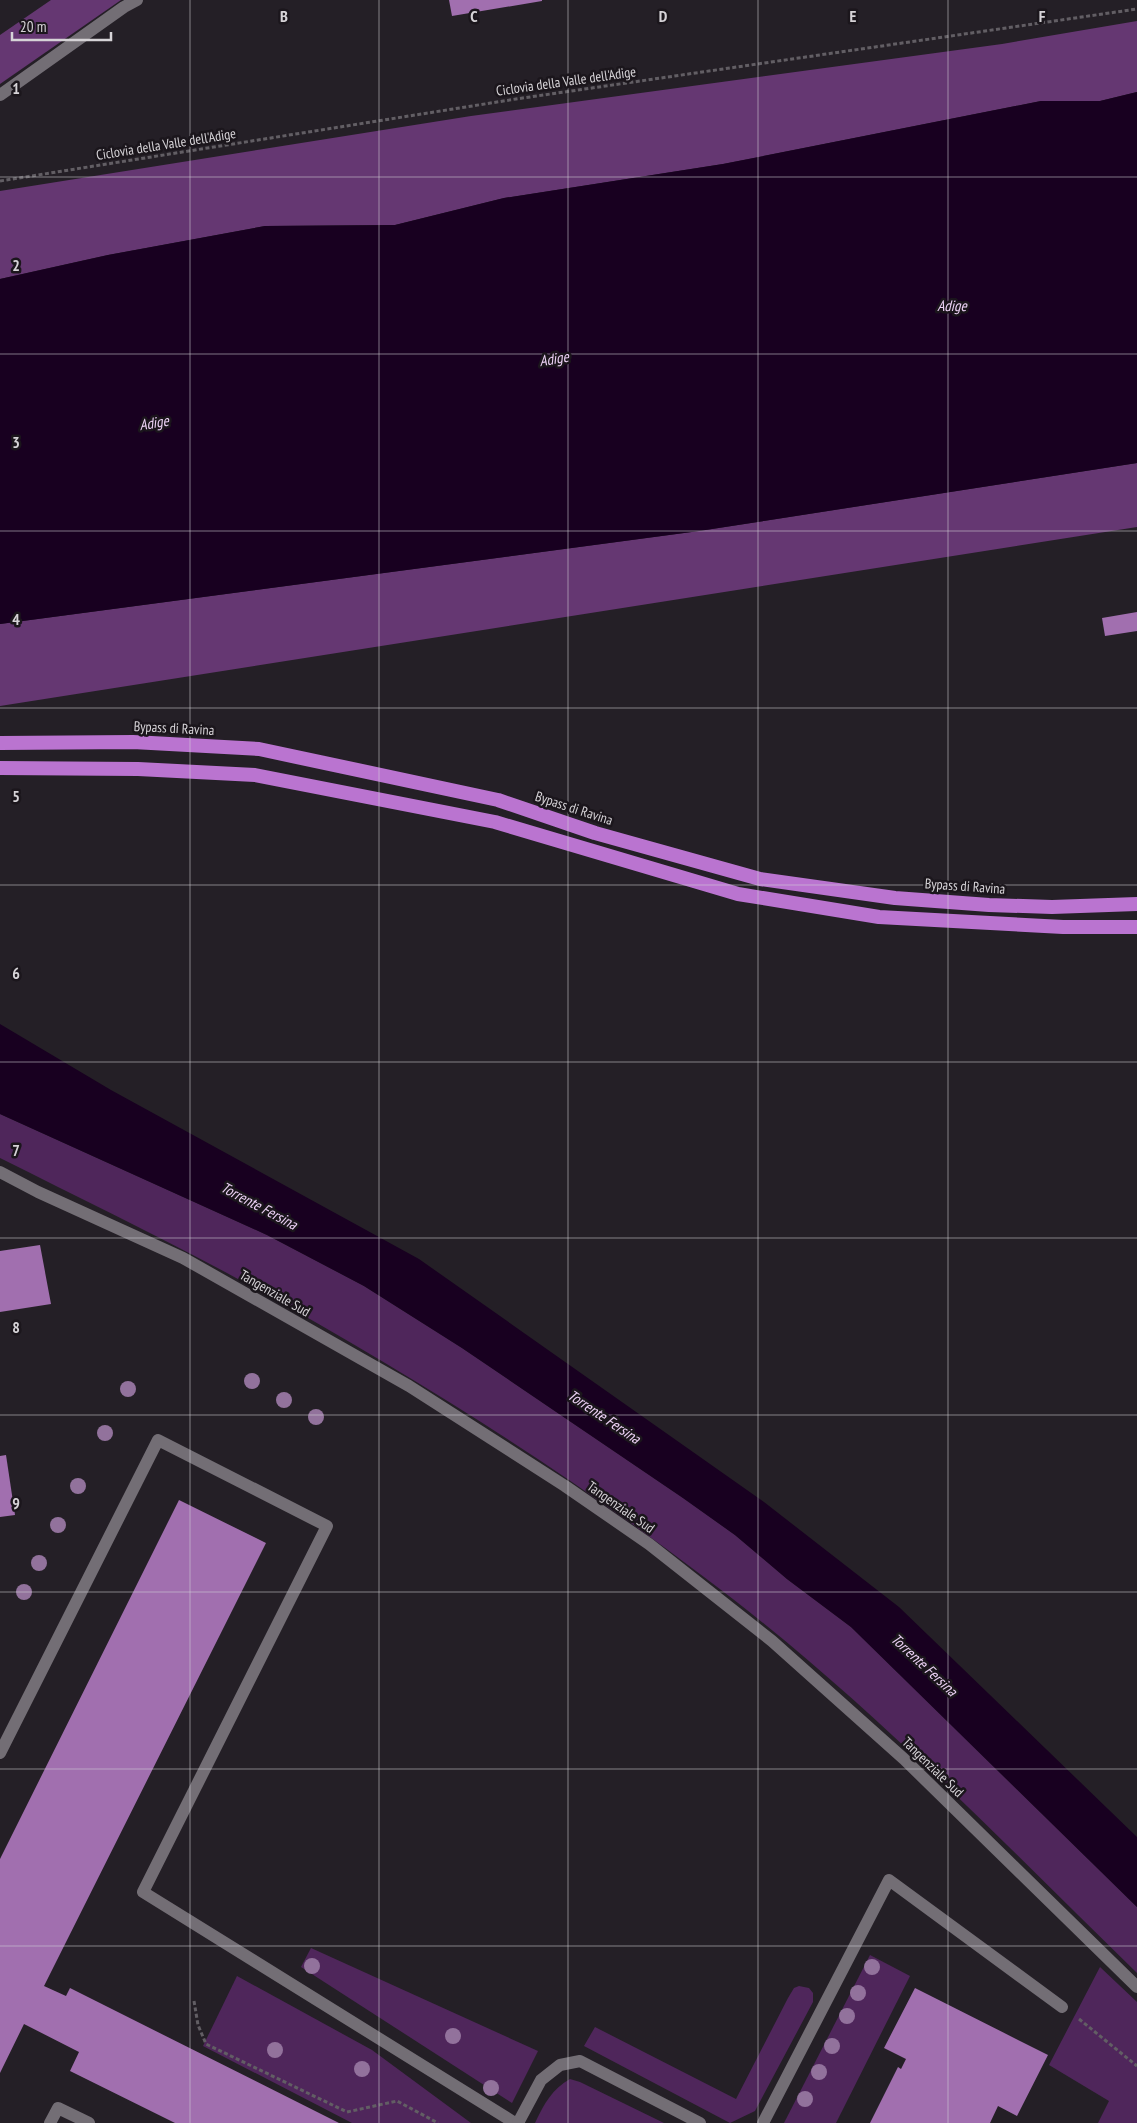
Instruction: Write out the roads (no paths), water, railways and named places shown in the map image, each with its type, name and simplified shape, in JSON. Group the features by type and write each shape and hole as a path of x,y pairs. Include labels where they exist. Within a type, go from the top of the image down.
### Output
{"highway":[{"name":"Bypass di Ravina","path":"0,743 133,742 260,749 498,800 595,833 760,879 895,898 989,905 1052,908 1137,904"},
{"path":"0,768 138,769 255,775 494,822 738,894 879,917 1063,927 1137,927"}],"street":[{"path":"0,95 124,7 137,0"},
{"name":"Tangenziale Sud","path":"0,1172 46,1196 183,1258 408,1386 565,1486 649,1544 772,1641 897,1752 1137,1987"},
{"path":"0,1753 158,1440 327,1526 143,1892 517,2123 541,2080 560,2064 580,2060 700,2123"},
{"path":"763,2123 889,1880 1062,2007"},
{"path":"50,2123 58,2108 89,2123"}],"water":[{"name":"Adige","path":"1137,92 1137,463 699,531 0,624 0,279 108,255 265,226 395,225 504,198 723,164 1041,101 1100,101"},
{"name":"Torrente Fersina","path":"0,1024 111,1090 419,1259 764,1502 899,1607 1137,1837 1137,1907 851,1627 787,1579 735,1535 683,1498 462,1348 364,1286 267,1235 0,1114"}]}
